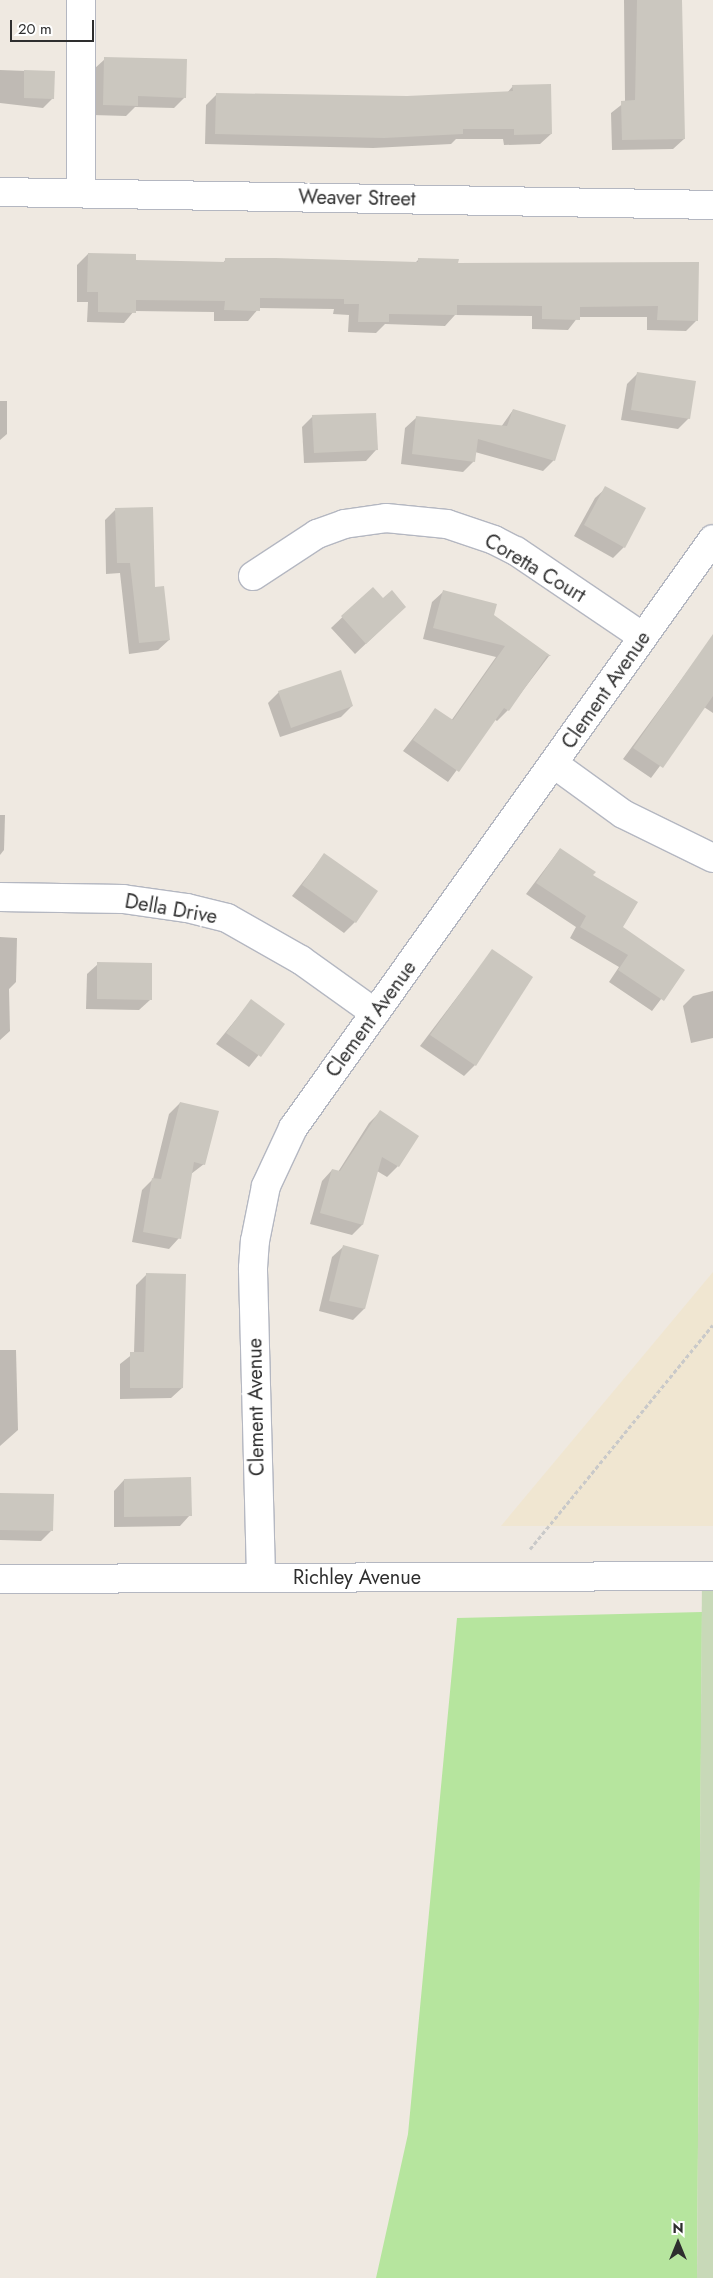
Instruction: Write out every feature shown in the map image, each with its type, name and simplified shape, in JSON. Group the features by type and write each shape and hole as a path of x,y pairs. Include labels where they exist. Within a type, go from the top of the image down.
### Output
{"street":[{"path":"81,0 81,192"},
{"name":"Weaver Street","path":"0,192 713,205"},
{"name":"Coretta Court","path":"253,576 317,534 344,524 386,518 447,524 494,540 516,551 643,637"},
{"name":"Clement Avenue","path":"261,1576 253,1268 259,1214 266,1186 293,1128 713,539"},
{"path":"554,764 623,814 713,858"},
{"name":"Della Drive","path":"0,897 123,899 187,908 226,918 301,960 375,1013"},
{"name":"Richley Avenue","path":"0,1579 261,1576 507,1578 713,1576"}],"path":[{"path":"507,1578 713,1325"}],"shaded area":[{"path":"713,1272 713,1526 501,1526"}],"green space":[{"path":"702,1576 713,1576 713,2278 697,2278"},
{"path":"702,1612 697,2278 376,2278 408,2134 457,1618"}],"building":[{"path":"637,0 682,0 685,139 622,140 621,101 635,100"},
{"path":"104,57 187,59 186,98 138,96 138,106 103,105"},
{"path":"24,70 55,71 54,99 24,98"},
{"path":"551,84 552,134 514,135 514,129 463,129 463,134 384,138 215,134 216,93 407,96 513,91 512,85"},
{"path":"88,253 136,254 136,260 225,262 225,258 418,262 418,258 459,259 458,263 699,262 698,321 657,320 658,306 580,307 580,320 542,319 542,306 457,305 457,315 389,314 389,322 358,322 359,304 344,304 344,299 260,298 260,311 224,310 225,301 136,300 136,313 98,312 98,292 87,292"},
{"path":"637,372 696,381 690,419 631,410"},
{"path":"513,409 566,425 555,461 478,439 475,462 412,454 416,416 507,426"},
{"path":"376,413 378,450 314,453 312,415"},
{"path":"605,486 646,508 625,548 584,525"},
{"path":"153,507 155,587 164,586 170,640 139,643 130,563 117,563 115,508"},
{"path":"373,587 383,598 392,590 406,607 366,644 341,616"},
{"path":"443,590 497,604 494,615 551,656 547,656 509,711 504,708 459,772 413,740 435,708 453,720 505,646 433,628"},
{"path":"713,634 713,696 663,768 633,748"},
{"path":"341,670 353,706 291,728 278,691"},
{"path":"560,848 596,872 593,875 638,902 623,927 685,970 664,1001 618,970 628,955 580,927 586,916 536,883"},
{"path":"324,853 378,891 356,923 302,885"},
{"path":"492,949 533,977 476,1066 430,1035"},
{"path":"97,962 152,963 152,1000 97,999"},
{"path":"251,999 285,1024 261,1057 226,1033"},
{"path":"180,1102 219,1111 205,1165 194,1162 181,1239 143,1232 152,1178 161,1179"},
{"path":"380,1110 419,1136 399,1167 382,1157 363,1225 320,1213 332,1169 340,1171"},
{"path":"343,1245 379,1255 365,1309 329,1301"},
{"path":"146,1273 186,1274 183,1388 130,1388 130,1352 144,1352"},
{"path":"191,1477 192,1516 124,1517 124,1479"},
{"path":"0,1493 54,1494 53,1531 0,1530"}]}
